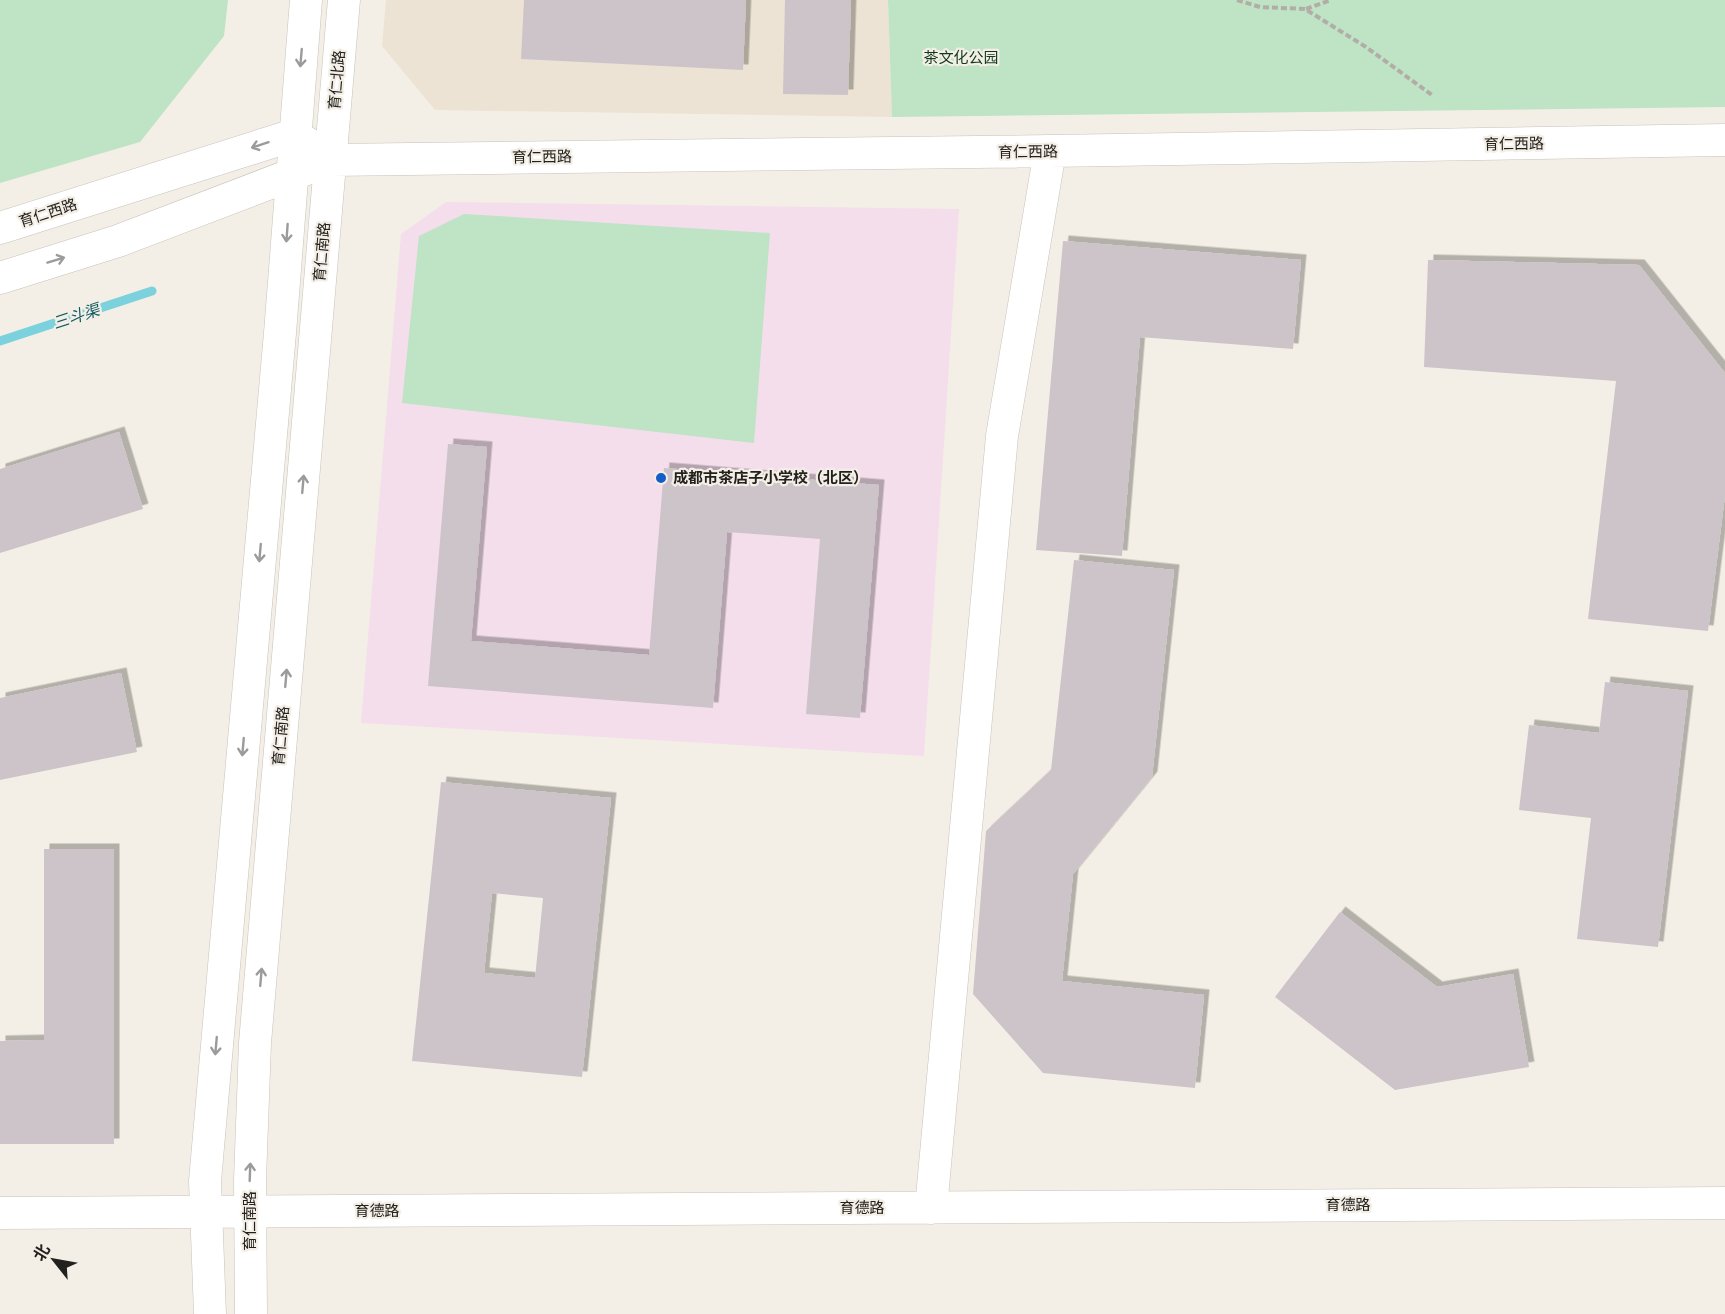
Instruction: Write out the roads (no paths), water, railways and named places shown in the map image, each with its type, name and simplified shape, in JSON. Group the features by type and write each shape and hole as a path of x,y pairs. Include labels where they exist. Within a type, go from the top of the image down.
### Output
{"street":[{"path":"210,1314 208,1212 205,1181 280,333 306,0"},
{"name":"育仁北路","path":"330,160 344,0"},
{"path":"294,135 330,160"},
{"name":"育仁西路","path":"0,228 294,135"},
{"name":"育仁西路","path":"0,278 118,241 330,160 1050,152 1725,140"},
{"path":"931,1208 1002,436 1050,152"},
{"name":"育仁南路","path":"251,1314 250,1211 255,1042 330,160"},
{"name":"育德路","path":"0,1213 1725,1203"}],"waterway":[{"name":"三斗渠","path":"0,341 152,291"}],"place":[{"name":"成都市茶店子小学校（北区）","path":"661,478"}],"park label":[{"name":"茶文化公园","path":"961,58"}]}
